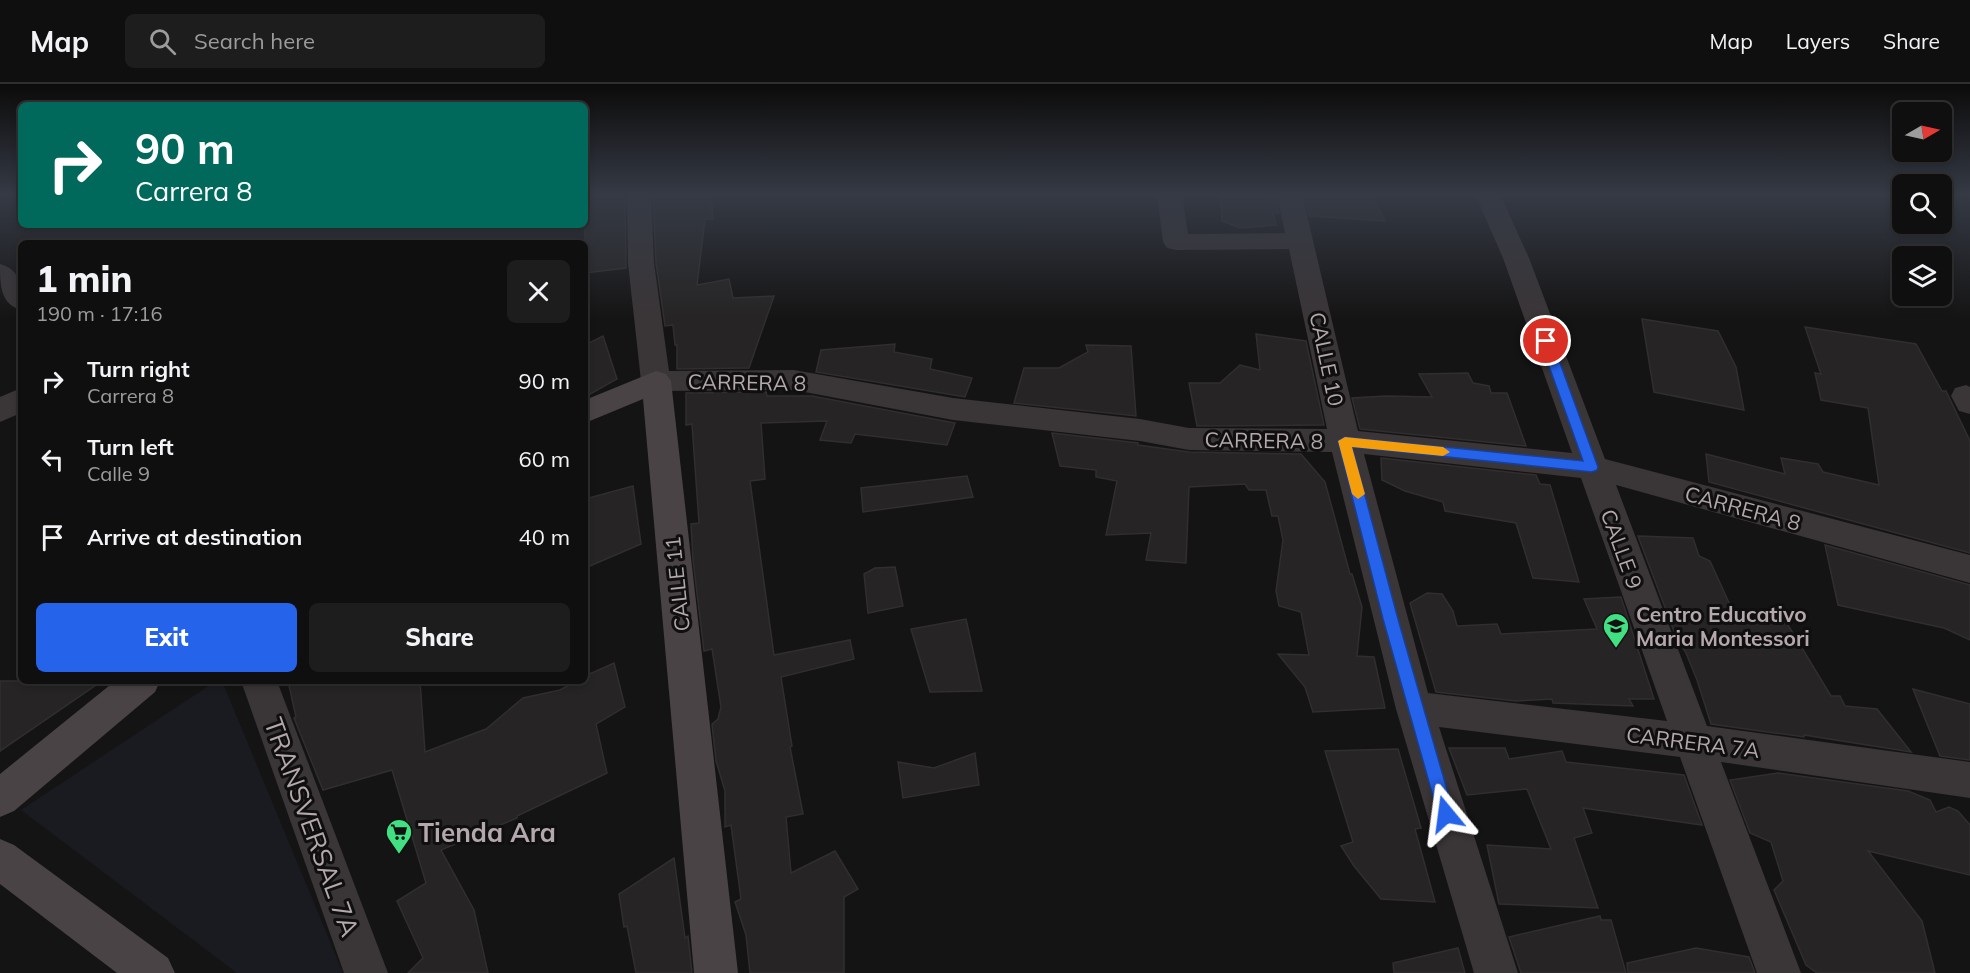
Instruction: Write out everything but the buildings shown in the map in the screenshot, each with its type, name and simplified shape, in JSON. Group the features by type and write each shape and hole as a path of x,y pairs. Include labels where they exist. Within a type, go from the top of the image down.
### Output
{"main road":[{"path":"588,411 656,381"},
{"name":"CALLE 11","path":"656,381 716,973"},
{"path":"0,798 138,684"},
{"path":"0,859 153,973"}],"street":[{"name":"CALLE 11","path":"640,235 641,263 656,381"},
{"path":"1175,235 1176,242 1301,241"},
{"name":"CALLE 10","path":"1300,235 1345,441 1416,708 1464,877 1496,973"},
{"name":"CALLE 9","path":"1506,235 1779,973"},
{"path":"0,273 18,297"},
{"name":"CARRERA 8","path":"656,381 794,380 953,409 1140,430 1189,439 1345,441 1592,467 1970,569"},
{"path":"0,411 18,401"},
{"name":"TRANSVERSAL 7A","path":"260,684 366,973"},
{"name":"CARRERA 7A","path":"1416,708 1692,741 1970,780"}],"shaded area":[{"path":"211,684 223,684 343,973 237,973 21,810"}],"slow traffic":[{"path":"1358,494 1345,441 1443,452"}],"place":[{"name":"Centro Educativo Maria Montessori","path":"1616,649"},
{"name":"Tienda Ara","path":"399,855"}],"route":[{"path":"1446,814 1390,619 1345,441 1592,467 1546,341"}]}
